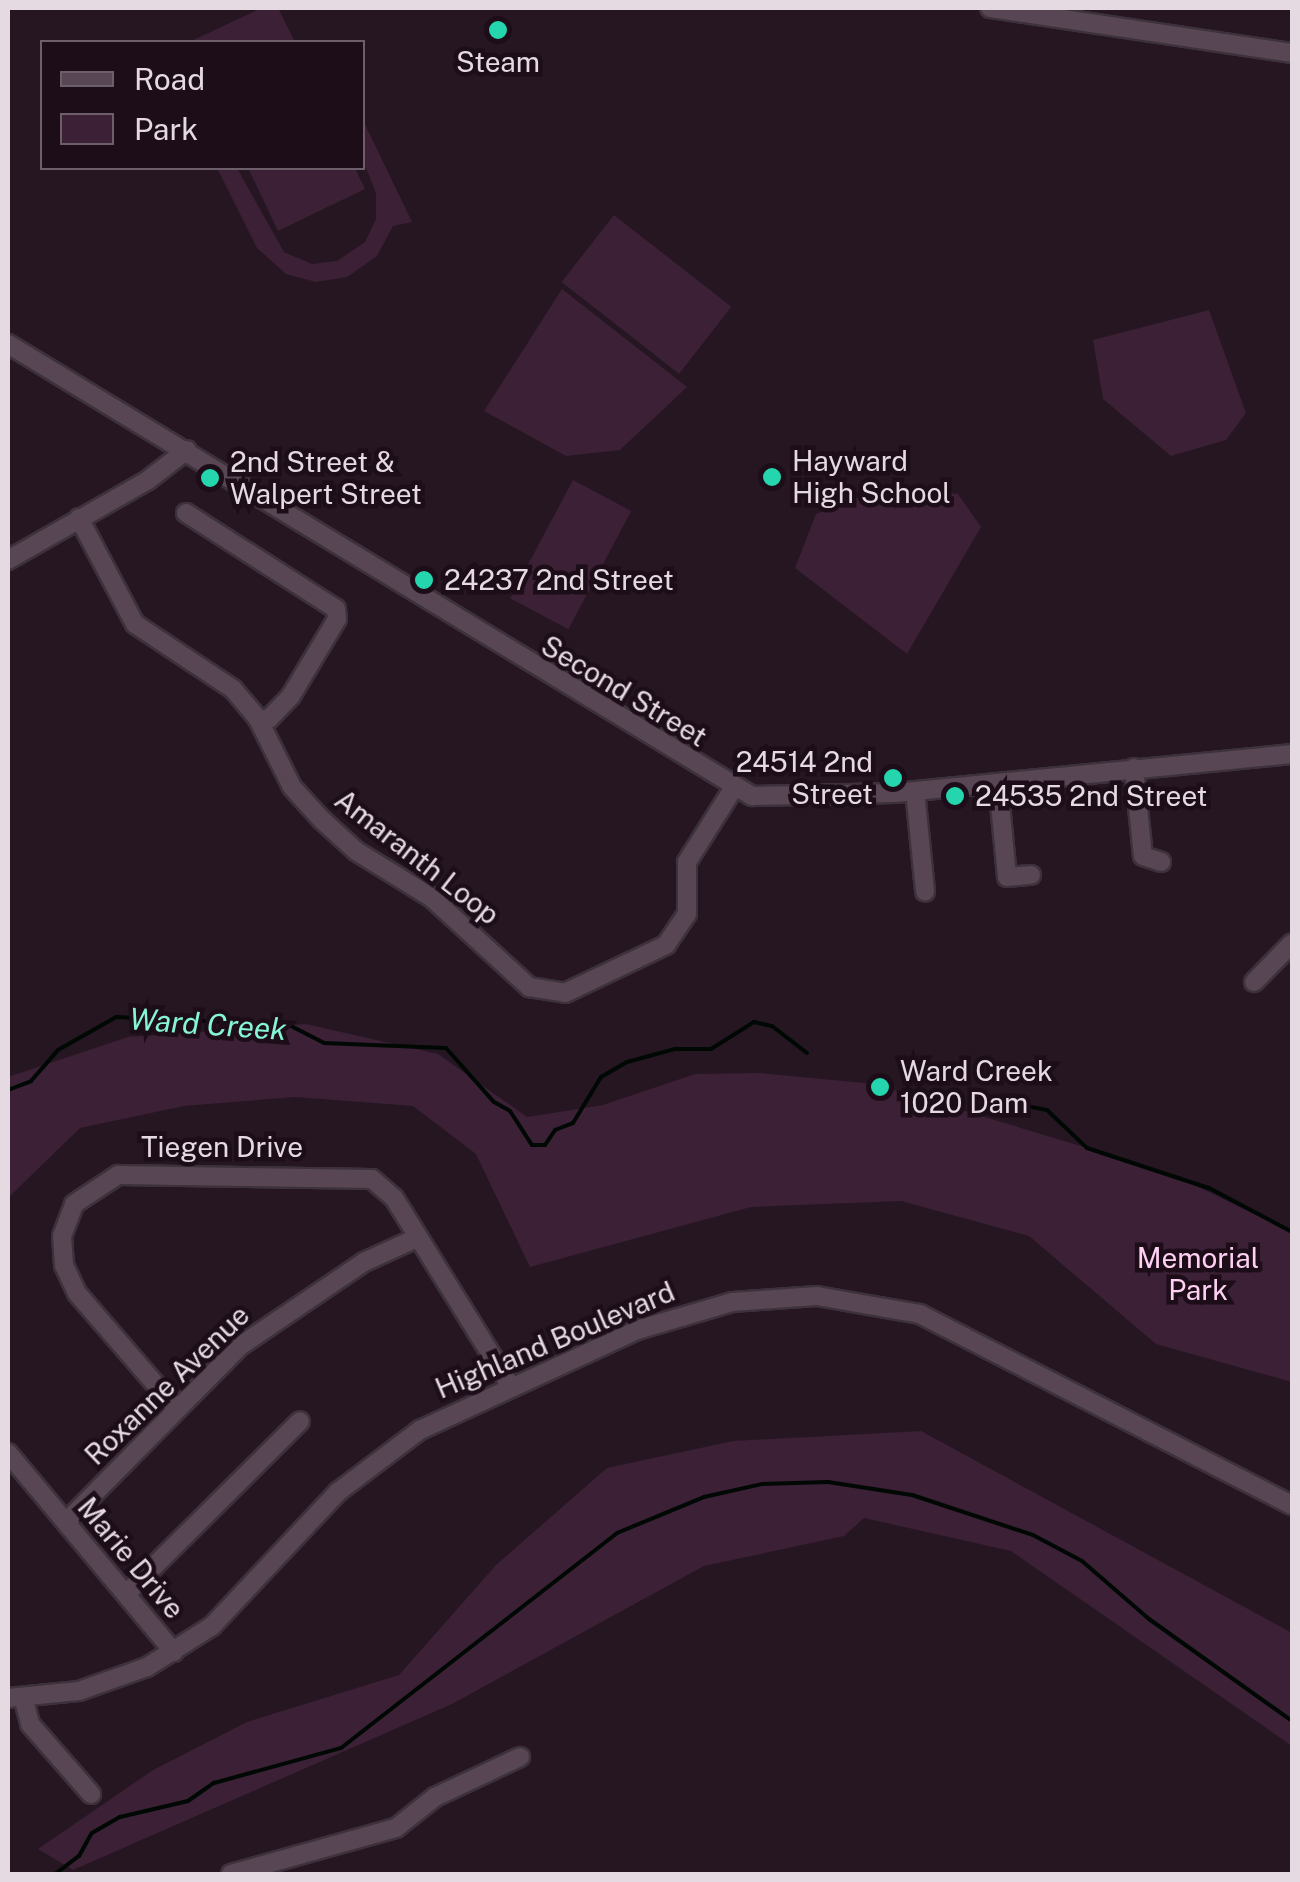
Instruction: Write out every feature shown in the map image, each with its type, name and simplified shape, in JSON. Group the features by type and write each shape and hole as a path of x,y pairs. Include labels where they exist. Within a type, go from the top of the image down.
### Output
{"street":[{"path":"990,8 1121,21 1292,53"},
{"path":"1121,21 1132,8"},
{"name":"Second Street","path":"8,344 187,450 732,789 785,800 1292,754"},
{"path":"8,560 187,450"},
{"path":"186,513 336,609 338,619 291,696 269,719 258,719"},
{"name":"Amaranth Loop","path":"80,518 144,635 233,689 258,719 292,787 320,820 356,852 432,898 529,987 547,993 609,977 666,945 687,914 688,862 732,789"},
{"path":"1134,768 1142,856 1161,862"},
{"path":"998,783 1007,877 1032,874"},
{"path":"914,791 925,892"},
{"path":"1254,982 1292,943"},
{"name":"Tiegen Drive","path":"175,1407 66,1274 64,1226 90,1188 127,1174 364,1176 389,1192 511,1387"},
{"name":"Roxanne Avenue","path":"66,1522 175,1407 297,1303 417,1238"},
{"name":"Highland Boulevard","path":"15,1697 97,1686 174,1652 232,1608 372,1464 438,1420 707,1306 778,1296 848,1298 920,1314 973,1336 1292,1505"},
{"path":"126,1594 300,1422"},
{"name":"Marie Drive","path":"8,1453 174,1652"},
{"path":"15,1697 30,1724 91,1794"},
{"path":"232,1874 396,1828 435,1797 520,1757"}],"green space":[{"path":"262,8 278,8 294,40 193,40"},
{"path":"365,124 412,222 393,226 377,256 347,277 316,282 286,274 257,248 218,170 238,170 284,252 312,264 337,261 365,242 376,219 376,193 365,166"},
{"path":"249,170 356,170 365,189 278,231"},
{"path":"614,215 731,307 679,374 562,282"},
{"path":"562,289 687,387 620,450 566,456 484,411"},
{"path":"1209,310 1246,413 1226,440 1171,456 1103,399 1093,340"},
{"path":"573,480 631,511 568,629 510,598"},
{"path":"888,486 958,494 981,527 907,654 795,568 816,514"},
{"name":"Memorial Park","path":"306,1024 438,1054 527,1117 603,1105 695,1074 759,1073 875,1084 1167,1172 1292,1232 1292,1382 1156,1344 1029,1236 901,1201 751,1207 530,1267 476,1154 413,1106 295,1097 184,1106 80,1128 8,1198 8,1077 128,1037"},
{"path":"921,1431 1292,1633 1292,1746 1011,1551 864,1518 844,1536 704,1566 452,1704 73,1870 38,1849 153,1770 247,1722 399,1675 496,1565 607,1468 733,1441"}],"waterway":[{"name":"Ward Creek","path":"8,1090 31,1081 58,1050 116,1017 289,1025 324,1043 446,1048 494,1102 510,1111 532,1145 545,1145 555,1130 573,1123 601,1077 627,1062 675,1049 711,1049 754,1022 772,1026 807,1053"},
{"name":"Ward Creek","path":"1016,1104 1047,1110 1087,1148 1209,1188 1292,1232"},
{"path":"55,1874 79,1856 92,1833 120,1817 188,1801 214,1783 341,1748 617,1533 704,1497 762,1484 828,1482 912,1495 1033,1535 1082,1561 1149,1619 1292,1721"}],"place":[{"name":"Steam","path":"498,30"},
{"name":"Hayward High School","path":"772,477"},
{"name":"2nd Street & Walpert Street","path":"210,478"},
{"name":"24237 2nd Street","path":"424,580"},
{"name":"24514 2nd Street","path":"893,778"},
{"name":"24535 2nd Street","path":"955,796"},
{"name":"Ward Creek 1020 Dam","path":"880,1087"}]}
